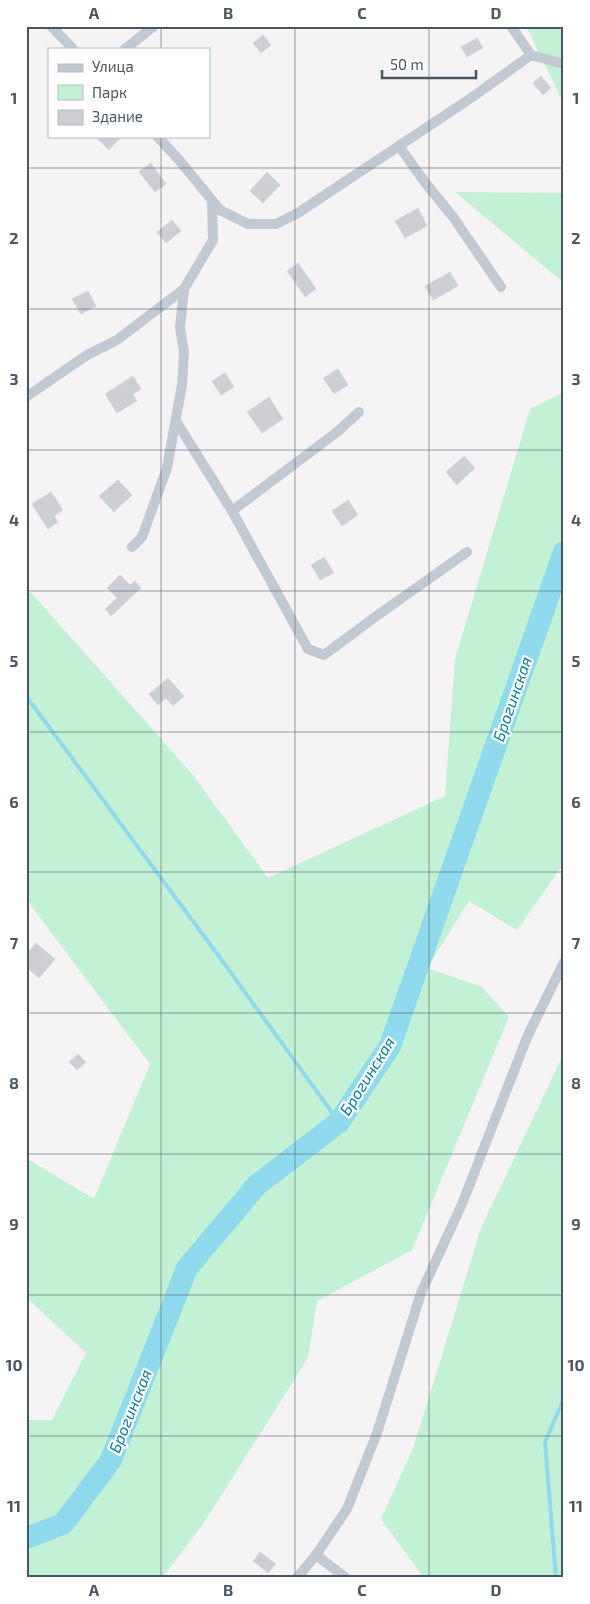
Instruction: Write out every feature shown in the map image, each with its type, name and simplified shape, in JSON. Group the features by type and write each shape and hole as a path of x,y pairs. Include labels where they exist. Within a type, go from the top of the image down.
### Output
{"street":[{"path":"51,26 72,48"},
{"path":"126,48 154,26"},
{"path":"511,26 531,55 564,64"},
{"path":"159,138 180,160 220,210 248,224 276,224 298,213 400,146 531,55"},
{"path":"400,146 502,287"},
{"path":"26,397 87,355 118,340 184,289 213,240 212,201"},
{"path":"132,547 142,537 167,468 182,385 184,352 180,328 184,289"},
{"path":"232,511 337,432 359,412"},
{"path":"176,421 232,511 308,648 324,655 374,617 467,552"},
{"path":"297,1578 316,1555 347,1509 377,1433 421,1292 462,1204 528,1036 564,962"},
{"path":"316,1555 346,1578"}],"green space":[{"path":"526,26 564,26 564,104"},
{"path":"455,192 564,193 564,283"},
{"path":"564,392 564,863 517,930 469,901 427,968 482,987 509,1017 412,1250 317,1301 308,1358 203,1524 162,1578 26,1578 26,1420 52,1420 86,1353 26,1297 26,1158 94,1199 150,1064 32,907 26,896 26,587 193,775 268,878 445,796 455,659 530,409"},
{"path":"564,1053 564,1578 424,1578 381,1519 414,1446 481,1228"}],"building":[{"path":"263,35 271,45 261,53 253,43"},
{"path":"477,38 483,48 467,57 461,47"},
{"path":"541,76 551,88 543,95 533,83"},
{"path":"97,138 120,138 109,150"},
{"path":"151,163 166,184 155,192 139,172"},
{"path":"267,172 280,185 263,203 250,191"},
{"path":"418,208 427,226 405,238 395,221"},
{"path":"172,220 181,231 166,243 157,232"},
{"path":"298,263 316,289 305,297 287,271"},
{"path":"450,272 458,286 433,300 425,286"},
{"path":"88,291 96,306 81,314 72,299"},
{"path":"338,369 348,385 334,394 323,378"},
{"path":"225,373 234,387 221,395 212,381"},
{"path":"133,376 141,389 133,394 137,401 117,413 105,394"},
{"path":"269,397 283,419 262,433 247,412"},
{"path":"464,456 475,468 457,485 446,472"},
{"path":"118,480 132,495 114,512 99,496"},
{"path":"51,492 63,510 54,516 58,522 48,529 32,504"},
{"path":"348,500 358,515 342,526 332,511"},
{"path":"324,557 334,573 320,580 311,565"},
{"path":"120,575 130,585 135,581 141,588 111,616 105,609 117,598 107,588"},
{"path":"168,678 184,696 173,706 166,698 158,705 149,694"},
{"path":"36,943 55,959 39,978 26,967 26,955"},
{"path":"78,1054 86,1062 77,1070 69,1062"},
{"path":"260,1552 276,1564 268,1573 253,1561"}],"waterway":[{"name":"Брогинская","path":"26,1538 63,1524 111,1460 187,1268 257,1185 339,1122 390,1046 564,552"},
{"path":"26,696 339,1122"},
{"path":"556,1578 545,1442 564,1398"}]}
